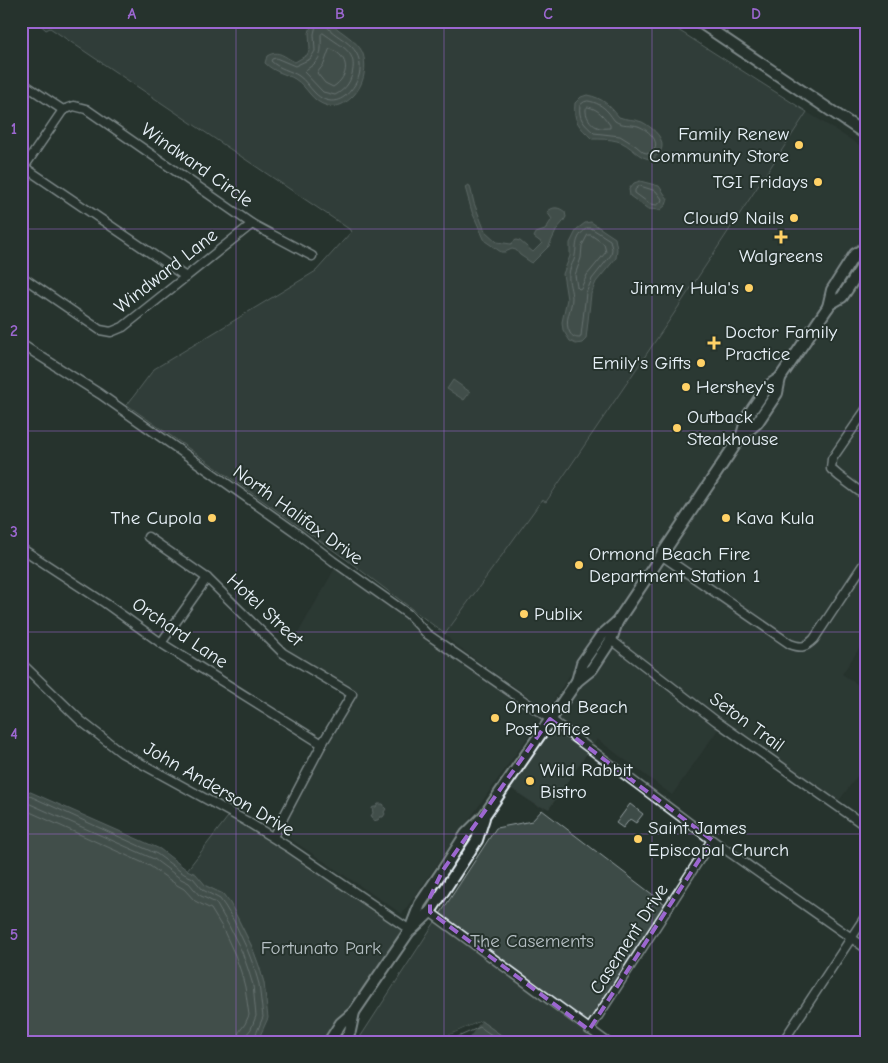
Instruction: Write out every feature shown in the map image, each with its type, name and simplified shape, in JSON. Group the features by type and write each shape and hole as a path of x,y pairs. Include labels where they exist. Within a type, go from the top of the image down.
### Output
{"main road":[{"path":"698,21 867,135"},
{"path":"329,1042 341,1023 354,1012 410,930 420,904 466,834 484,816 577,681 592,669 611,640 617,622 661,555 742,436 757,423 777,393 780,378 828,307 830,304 842,297 866,262 866,248 855,254 832,290 828,307"},
{"path":"577,681 582,663 601,636 617,622"},
{"path":"410,930 430,912 477,840 484,816"},
{"path":"430,912 430,897 443,870"},
{"path":"344,1042 350,1031 354,1012"}],"street":[{"path":"21,82 63,110 23,169 186,277"},
{"name":"Windward Circle","path":"63,110 74,106 86,109 252,224 312,256"},
{"name":"Windward Lane","path":"21,276 100,330 111,332 123,326 252,224"},
{"name":"North Halifax Drive","path":"21,344 100,394 294,531 332,561 408,614 427,634 550,719 712,840 867,949"},
{"path":"867,408 832,459 831,469 867,497"},
{"name":"Hotel Street","path":"148,537 207,578 283,652 352,694 322,744 273,837"},
{"name":"Orchard Lane","path":"21,548 105,602 161,643 322,744"},
{"path":"661,555 790,644 798,647 808,645 814,639 867,559"},
{"path":"161,643 207,578"},
{"name":"Seton Trail","path":"611,640 716,721 867,827"},
{"name":"John Anderson Drive","path":"21,663 81,721 122,753 273,837 410,930"},
{"name":"Casement Drive","path":"589,1030 712,840"},
{"path":"430,912 607,1042"},
{"path":"784,1040 867,914"}],"highlighted area":[{"path":"550,719 712,840 589,1030 430,912 430,897 443,870"}],"shaded area":[{"path":"807,112 867,150 867,240 853,251 824,305 615,617 597,633 547,710 454,644 445,634 542,499 547,502"},
{"path":"867,268 867,400 829,458 829,471 836,479 867,502 867,552 811,636 806,641 798,643 667,554 743,441 781,395 787,376 832,309"},
{"path":"867,415 867,492 835,468 836,461"},
{"path":"663,560 788,647 800,651 809,649 817,642 867,567 867,637 842,674 867,691 867,763 838,802 718,718 616,639 620,624"},
{"path":"335,568 405,617 425,637 542,717 402,914 280,832 323,749 356,694 288,651"},
{"path":"612,646 719,728 672,795 597,739 593,746 556,718"},
{"path":"552,725 588,752 549,809 539,807 509,787"}],"green space":[{"path":"36,21 664,21 807,112 673,315 546,502 542,500 445,634 347,560 127,405 154,369 316,271 352,231 50,28 46,30"},
{"path":"630,804 643,814 636,823 630,819 623,828 616,823"},
{"name":"The Casements","path":"542,810 665,904 585,1028 595,1037 592,1042 511,1042 481,1021 434,1042 357,1042 496,828 532,821"},
{"name":"Fortunato Park","path":"231,813 410,930 332,1042 251,1042 259,1038 264,983 252,947 223,894 206,886 198,877 187,870"}],"water":[{"path":"311,21 330,23 354,42 363,54 365,69 361,84 348,101 338,106 322,104 313,98 304,86 295,79 276,71 265,63 267,56 275,53 295,62 307,55 310,49 309,33"},
{"path":"587,95 605,103 619,117 642,122 652,129 662,142 662,148 659,153 653,159 648,159 622,143 611,140 592,139 580,127 575,115 575,103 581,97"},
{"path":"640,181 659,186 668,199 666,205 660,210 648,209 630,196 629,189 634,183"},
{"path":"470,186 474,203 485,231 497,242 511,244 516,240 520,241 533,252 542,243 534,237 536,233 545,230 552,219 547,212 558,208 565,212 566,217 557,229 549,246 532,263 516,250 512,249 501,252 485,241 472,212 465,187"},
{"path":"591,222 615,238 616,258 596,282 591,294 586,339 582,343 576,344 570,341 563,330 562,322 567,299 563,274 570,256 570,243 577,229 585,223"},
{"path":"453,380 470,392 464,400 447,389"},
{"path":"21,785 26,790 160,849 187,870 196,874 206,886 223,894 230,903 252,947 264,983 268,1018 259,1038 251,1042 21,1042"},
{"path":"378,804 384,805 386,809 385,814 374,821 371,816 373,813 372,808"},
{"path":"481,1021 511,1042 435,1042"}],"pier":[{"path":"481,1021 466,1042 435,1042 445,1037"}],"place":[{"name":"Family Renew Community Store","path":"799,145"},
{"name":"TGI Fridays","path":"818,182"},
{"name":"Cloud9 Nails","path":"794,218"},
{"name":"Walgreens","path":"781,237"},
{"name":"Jimmy Hula's","path":"749,288"},
{"name":"Doctor Family Practice","path":"714,343"},
{"name":"Emily's Gifts","path":"701,363"},
{"name":"Hershey's","path":"686,387"},
{"name":"Outback Steakhouse","path":"677,428"},
{"name":"The Cupola","path":"212,518"},
{"name":"Kava Kula","path":"726,518"},
{"name":"Ormond Beach Fire Department Station 1","path":"579,565"},
{"name":"Publix","path":"524,614"},
{"name":"Ormond Beach Post Office","path":"495,718"},
{"name":"Wild Rabbit Bistro","path":"530,781"},
{"name":"Saint James Episcopal Church","path":"638,839"}]}
